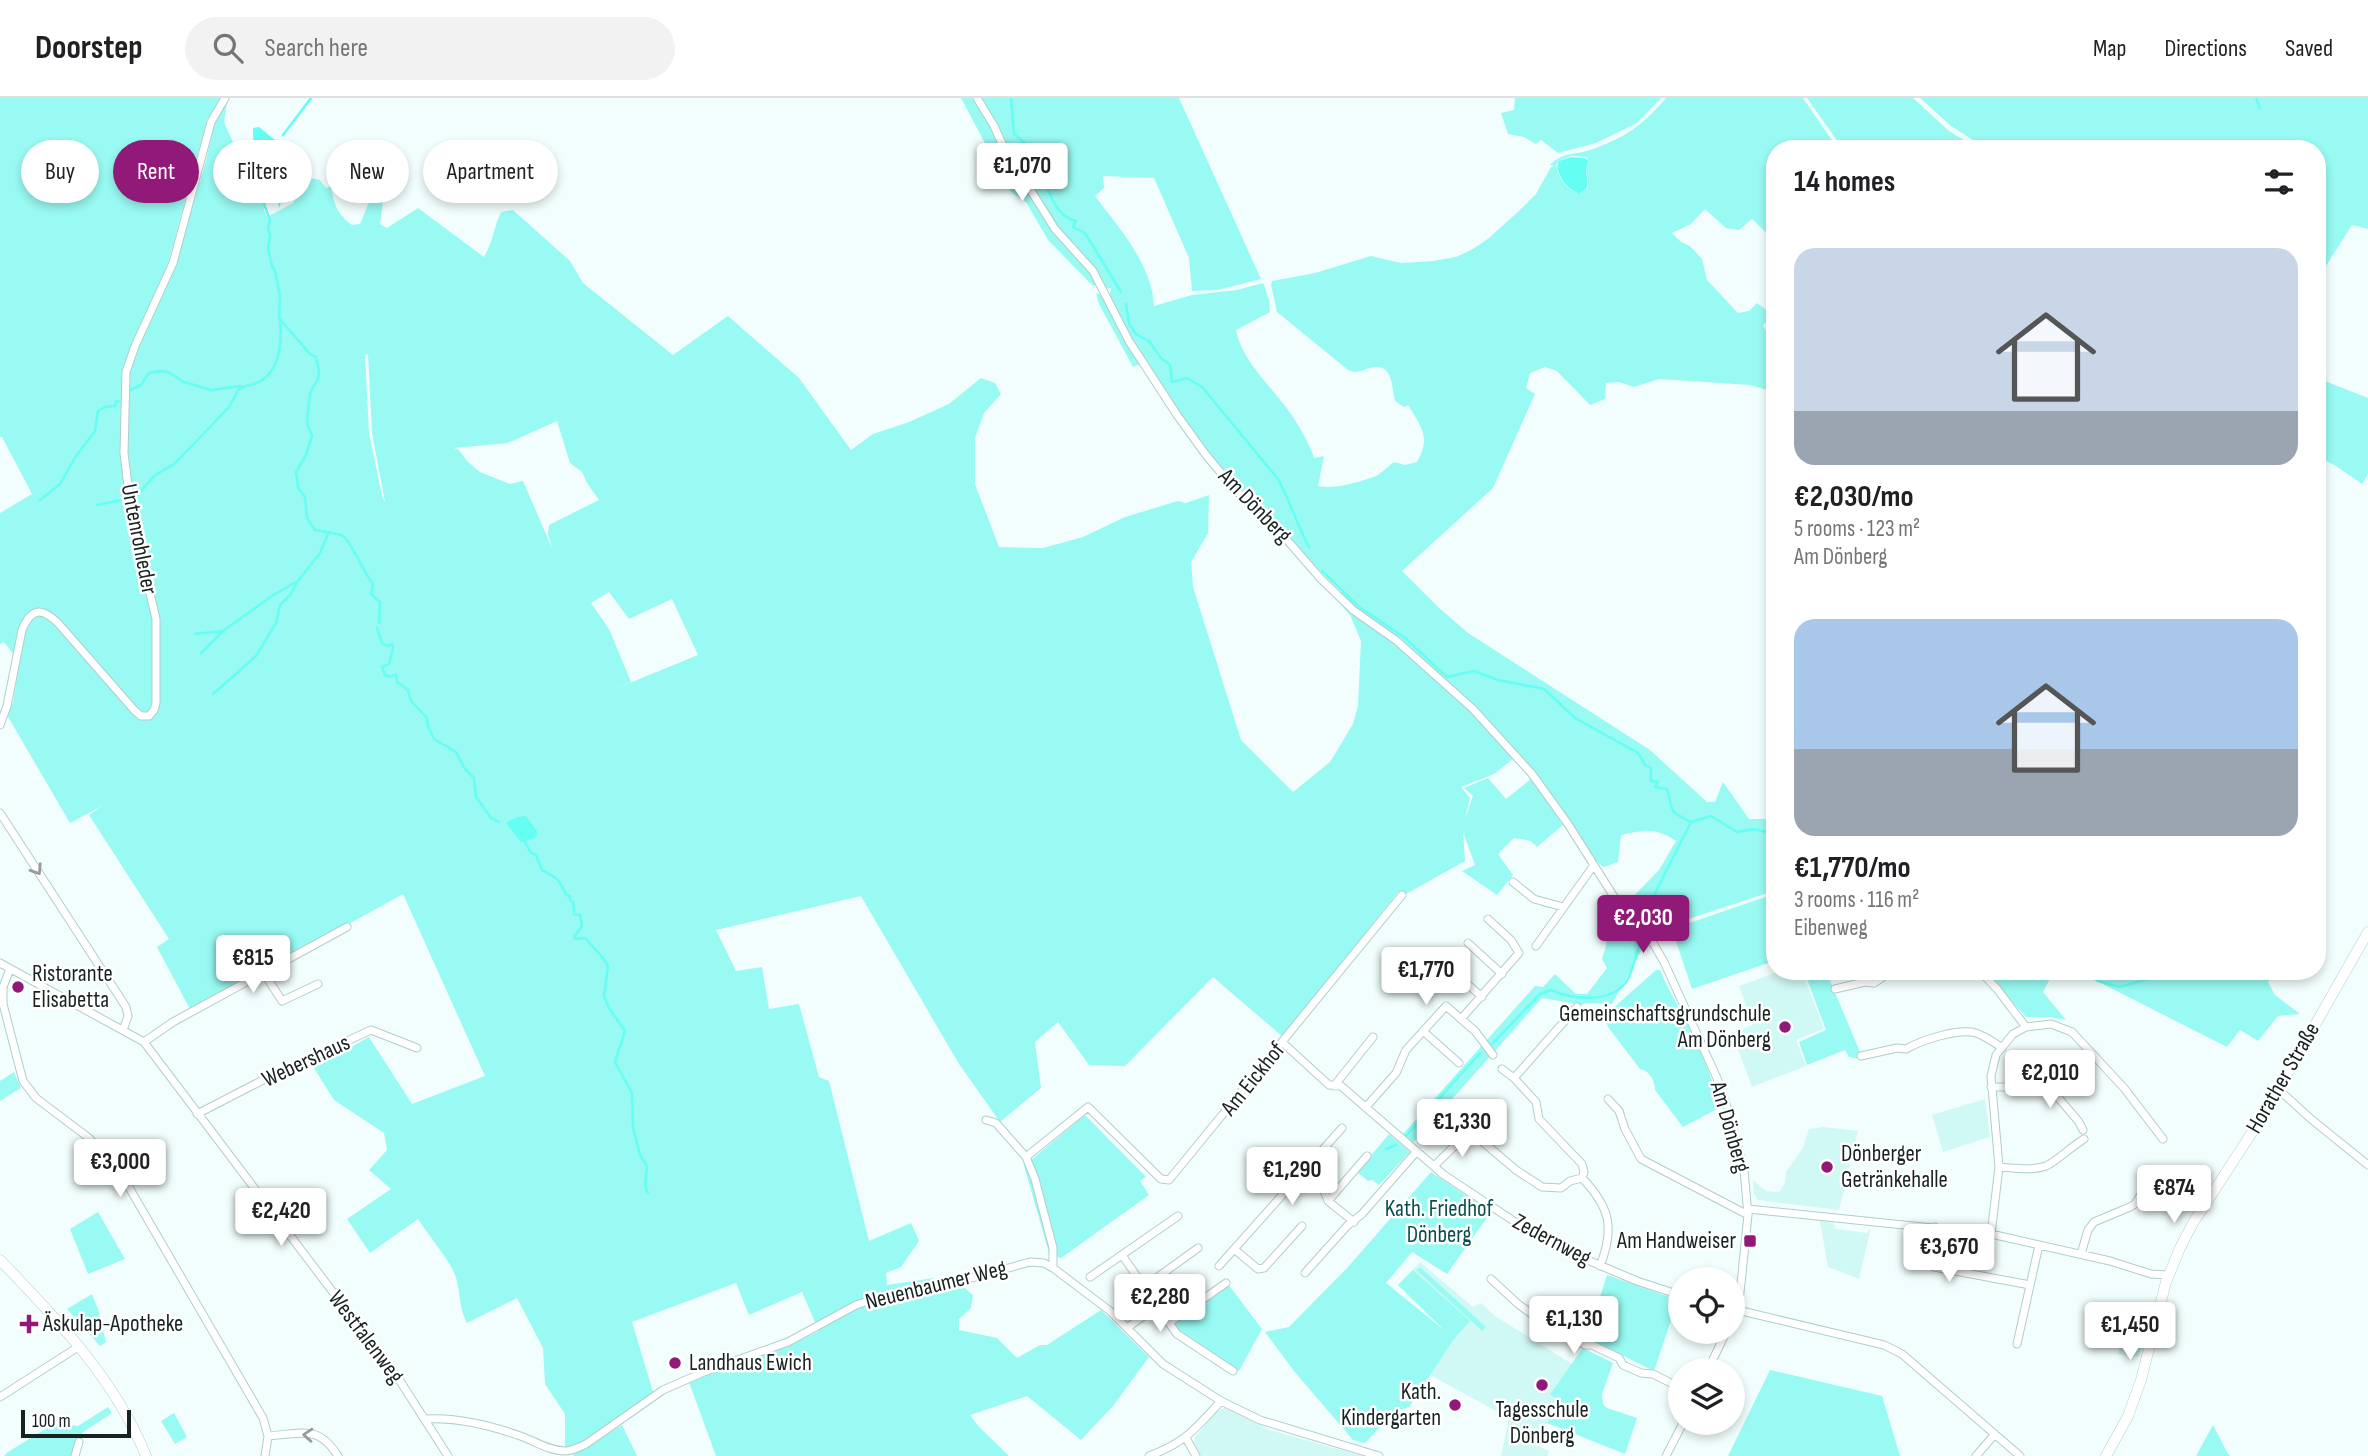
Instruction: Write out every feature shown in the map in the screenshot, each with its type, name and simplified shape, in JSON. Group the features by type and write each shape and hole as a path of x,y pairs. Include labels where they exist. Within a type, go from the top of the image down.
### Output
{"main road":[{"name":"Horather Straße","path":"2106,1456 2128,1416 2141,1380 2169,1275 2193,1223 2266,1111 2368,932"},
{"path":"0,1260 107,1383 146,1456"}],"street":[{"name":"Untenrohleder","path":"0,724 7,706 22,630 27,618 40,611 58,623 135,711 141,716 149,716 154,710 156,620 131,511 124,453 126,372 173,262 211,122 225,98"},
{"name":"Am Dönberg","path":"977,98 994,126 1014,170 1030,189 1055,229 1093,271 1129,341 1206,455 1236,491 1274,524 1321,579 1353,610 1397,641 1473,709 1532,774 1633,927 1653,943 1713,1066 1735,1136 1746,1180 1748,1212 1740,1267"},
{"path":"0,813 126,1007 128,1016 123,1030"},
{"path":"1536,946 1594,865"},
{"path":"1513,882 1534,899 1563,906"},
{"name":"Am Eickhof","path":"1026,1157 1088,1107 1161,1179 1169,1180 1402,895"},
{"path":"1461,1019 1519,953 1511,940 1488,919"},
{"path":"144,1042 173,1022 347,927"},
{"path":"1468,943 1502,974"},
{"name":"Westfalenweg","path":"0,963 144,1042 400,1381 448,1456"},
{"path":"1447,966 1482,997"},
{"path":"10,969 3,987 3,1004 23,1081 36,1098 89,1138 121,1175 263,1418 268,1436 265,1456"},
{"path":"264,973 282,1002 318,984"},
{"path":"1835,989 1878,980"},
{"path":"1988,980 2026,1027"},
{"path":"1366,1107 1396,1073 1406,1050 1446,1006 1475,1031 1493,1055"},
{"path":"1514,1078 1577,1007"},
{"path":"1991,1234 1999,1167 1992,1064 2012,1034 2026,1027 2050,1024 2072,1032 2120,1083 2164,1139"},
{"name":"Webershaus","path":"197,1114 371,1030 417,1048"},
{"path":"1423,1031 1459,1063"},
{"path":"1861,1056 1897,1048 1906,1049 1918,1042 1959,1032 1980,1035 2001,1047"},
{"path":"1334,1086 1373,1037"},
{"name":"Zedernweg","path":"1283,1042 1329,1085 1341,1086 1444,1175 1538,1237 1637,1281 1668,1291"},
{"path":"1502,1069 1536,1102 1539,1119 1582,1164 1582,1178"},
{"path":"1992,1087 2021,1087 2039,1075 2079,1122 2082,1130"},
{"path":"2278,1089 2368,1165"},
{"name":"Am Dönberg","path":"1608,1099 1619,1111 1641,1159 1748,1212"},
{"path":"986,1120 996,1124 1026,1157 1035,1179 1053,1248 1053,1268 1110,1311 1163,1364 1221,1401 1260,1420 1379,1456"},
{"path":"1219,1266 1342,1128"},
{"path":"1434,1166 1470,1131 1516,1170 1545,1188 1561,1188 1570,1181 1582,1178"},
{"path":"1999,1167 2035,1168 2048,1165 2084,1139"},
{"path":"1304,1273 1417,1151"},
{"path":"1328,1201 1367,1156"},
{"path":"1304,1172 1323,1188 1328,1201 1354,1222"},
{"path":"1582,1178 1600,1198 1609,1223 1606,1250 1600,1265"},
{"path":"2081,1254 2088,1230 2094,1222 2130,1207 2144,1190"},
{"path":"1748,1212 1991,1234 2081,1254 2151,1274 2169,1275"},
{"path":"1090,1277 1178,1216"},
{"path":"1234,1249 1258,1269 1264,1268 1301,1226"},
{"path":"1935,1227 1930,1257 1934,1267 2030,1284"},
{"path":"2017,1344 2039,1245"},
{"path":"1144,1287 1198,1248"},
{"path":"1122,1255 1178,1334 1233,1371"},
{"name":"Neuenbaumer Weg","path":"425,1419 473,1423 521,1436 553,1449 576,1449 663,1390 704,1372 788,1342 856,1306 886,1295 980,1276 1030,1262 1044,1263 1053,1268"},
{"path":"1491,1279 1544,1323 1585,1345 1592,1345 1619,1358 1623,1365 1668,1382"},
{"path":"1169,1323 1226,1283"},
{"path":"1127,1328 1157,1306"},
{"path":"1745,1314 1884,1345 1902,1354 2020,1456"},
{"path":"0,1397 78,1347"},
{"path":"1149,1456 1173,1447 1186,1438 1221,1401"},
{"path":"268,1436 315,1434 330,1443 338,1456"},
{"path":"1976,1456 1995,1434"},
{"path":"1666,1456 1677,1435"},
{"path":"1186,1438 1196,1456"},
{"path":"75,1456 79,1442"}],"shaded area":[{"path":"259,127 275,140 253,140 253,128"},
{"path":"1571,157 1589,161 1586,170 1587,188 1579,194 1564,183 1557,166 1559,161"},
{"path":"526,816 537,835 521,842 506,823"},
{"name":"Gemeinschaftsgrundschule Am Dönberg","path":"1766,976 1766,980 1805,980 1824,1029 1796,1040 1806,1066 1752,1087 1732,1033 1753,1025 1739,986"},
{"path":"1985,1099 1990,1137 1943,1152 1932,1115"},
{"path":"1823,1127 1858,1131 1839,1210 1758,1200 1754,1194 1753,1180 1766,1191 1780,1191 1785,1183 1786,1172 1803,1148 1809,1129"},
{"path":"1820,1221 1834,1223 1836,1229 1867,1233 1871,1227 1859,1279 1828,1267"},
{"path":"1420,1262 1473,1307 1481,1303 1495,1316 1572,1364 1550,1393 1560,1401 1538,1446 1549,1451 1547,1456 1501,1456 1509,1418 1430,1375 1454,1339 1398,1285"},
{"path":"2125,1322 2146,1325 2139,1357 2118,1354"},
{"path":"1225,1408 1270,1430 1362,1456 1201,1456 1194,1442 1195,1437 1217,1411"}],"green space":[{"path":"0,98 220,98 207,120 199,149 199,140 113,140 113,203 184,203 167,267 132,347 137,347 175,267 194,203 199,203 199,185 215,123 227,102 224,122 232,140 213,140 213,203 263,203 267,217 293,203 312,203 312,178 320,180 326,188 326,203 335,203 340,213 352,225 360,224 369,203 383,203 380,224 387,228 418,208 484,257 501,212 513,210 570,261 583,283 673,355 728,316 799,378 851,450 873,434 949,404 981,378 995,383 1001,394 984,413 975,438 975,484 999,547 1043,548 1083,537 1125,517 1209,495 1208,533 1191,562 1193,587 1241,740 1293,792 1330,762 1353,724 1358,706 1361,641 1350,615 1337,600 1343,590 1314,565 1222,472 1175,407 1147,361 1133,367 1099,304 1096,293 1109,298 1111,288 1105,289 1101,282 1093,286 1048,240 1026,202 1011,192 961,98 1179,98 1261,279 1217,290 1192,291 1189,258 1154,178 1103,176 1104,188 1095,196 1141,261 1152,291 1154,306 1192,295 1237,290 1263,283 1270,312 1236,330 1239,341 1249,361 1298,425 1314,458 1324,456 1318,486 1325,487 1347,485 1376,476 1394,462 1405,465 1417,462 1423,446 1423,433 1408,405 1404,407 1395,401 1391,380 1385,370 1373,367 1356,372 1348,370 1277,312 1272,281 1315,273 1371,256 1401,263 1456,257 1489,238 1519,211 1536,194 1554,166 1550,165 1555,161 1564,156 1585,152 1623,135 1641,123 1666,98 1803,98 1832,140 1766,140 1766,232 1752,219 1739,230 1726,228 1705,209 1691,224 1672,233 1702,259 1707,280 1738,313 1749,311 1757,303 1766,310 1766,322 1763,325 1766,331 1766,390 1750,385 1659,379 1634,387 1619,382 1606,383 1605,399 1590,405 1557,371 1545,367 1530,373 1526,388 1535,394 1493,488 1402,571 1468,633 1650,750 1707,802 1715,802 1723,782 1749,819 1766,819 1766,894 1673,924 1676,918 1669,914 1649,933 1644,931 1634,922 1624,906 1659,870 1676,841 1662,833 1650,831 1621,835 1618,862 1604,867 1598,863 1533,773 1478,708 1483,725 1513,759 1494,774 1461,787 1470,798 1465,819 1473,796 1464,788 1488,778 1506,799 1531,779 1563,825 1537,847 1531,841 1514,838 1498,854 1513,875 1497,895 1462,871 1475,865 1463,832 1465,861 1406,894 1398,892 1283,1037 1213,977 1125,1066 1089,1065 1058,1022 1035,1042 1041,1088 1000,1122 959,1064 861,896 716,930 736,971 762,967 769,1009 799,1004 819,1077 829,1081 869,1241 911,1223 919,1241 901,1267 886,1273 887,1285 934,1278 937,1287 960,1284 973,1295 971,1308 959,1319 959,1330 997,1338 1017,1358 1040,1345 1047,1345 1101,1310 1149,1357 1113,1406 1081,1440 1027,1396 970,1415 1009,1456 716,1456 689,1382 791,1345 819,1331 802,1292 749,1315 736,1283 632,1322 653,1392 585,1442 565,1447 565,1414 545,1384 543,1348 517,1298 467,1323 453,1270 418,1219 370,1253 347,1219 391,1189 369,1170 387,1150 384,1133 334,1100 314,1068 369,1037 412,1104 485,1076 403,894 191,1011 157,947 169,939 89,815 102,806 70,823 7,715 13,702 19,662 4,642 0,644 0,513 32,494 0,437","holes":["1571,156 1586,157 1589,161 1588,188 1579,194 1566,186 1556,165","368,354 372,433 385,502 369,433 365,355","557,421 570,463 582,472 599,500 549,525 548,534 552,548 523,481 510,484 480,472 454,448 508,443","609,592 629,619 672,599 698,655 615,689 631,682 609,629 591,603"]},
{"path":"1515,98 1661,98 1637,123 1596,143 1558,153 1541,140 1536,144 1524,137 1508,134 1501,113 1514,110"},
{"path":"1807,98 1913,98 1949,131 1964,140 1837,140"},
{"path":"1920,98 2368,98 2368,229 2352,225 2326,266 2326,140 1973,140 1951,126"},
{"path":"2326,382 2368,398 2368,474 2362,484 2326,461"},
{"path":"1766,897 1766,964 1692,989 1672,929"},
{"path":"1616,911 1646,942 1612,1004 1582,1005 1542,998 1413,1143 1403,1134 1535,986 1543,987 1555,974 1576,994 1587,994 1607,968 1602,959 1607,933 1614,925"},
{"path":"1656,970 1660,970 1693,1034 1721,1107 1683,1127 1655,1090 1651,1077 1640,1069 1606,1021 1611,1010"},
{"path":"1807,980 1830,980 1861,1059 1849,1057 1845,1050 1807,1065 1799,1042 1826,1030"},
{"path":"1993,980 2049,980 2043,992 2066,1020 2026,1017"},
{"path":"2095,980 2270,980 2268,982 2275,995 2300,1014 2278,1016 2258,1041 2240,1030 2227,1047"},
{"path":"14,1072 21,1088 0,1101 0,1081"},
{"path":"1085,1115 1146,1177 1140,1181 1149,1195 1061,1258 1057,1257 1057,1251 1049,1253 1024,1166"},
{"path":"1389,1134 1410,1152 1379,1185 1372,1180 1368,1181 1357,1172"},
{"name":"Kath. Friedhof Dönberg","path":"1431,1172 1491,1212 1447,1274 1412,1252 1386,1283 1444,1330 1398,1285 1413,1270 1470,1321 1454,1339 1409,1407 1395,1412 1365,1443 1353,1440 1294,1371 1265,1332 1289,1327 1348,1267"},
{"path":"98,1212 125,1259 88,1274 70,1229"},
{"path":"1420,1267 1486,1327 1482,1331 1416,1270"},
{"path":"1607,1275 1668,1296 1668,1330 1654,1371 1587,1338"},
{"path":"1228,1284 1262,1329 1239,1371 1179,1331 1173,1323"},
{"path":"92,1294 106,1342 100,1346 67,1309"},
{"path":"1583,1348 1613,1363 1602,1394 1603,1404 1607,1408 1637,1418 1625,1454 1547,1423 1560,1402 1550,1394"},
{"path":"1770,1370 1882,1396 1900,1456 1728,1456 1738,1435 1745,1435 1745,1421"},
{"path":"108,1407 112,1413 82,1433 73,1456 4,1456 55,1423 78,1426"},
{"path":"174,1413 187,1437 175,1444 161,1421"},
{"path":"622,1425 637,1456 574,1456 573,1454"},
{"path":"2213,1425 2230,1456 2196,1456"}],"waterway":[{"path":"283,135 311,98"},
{"path":"1011,98 1014,134 1035,154 1055,204 1067,218 1076,221 1073,227 1085,233 1121,292"},
{"path":"2256,98 2260,108"},
{"path":"264,204 270,220 268,248 280,297 279,318 310,354 316,357 319,371 318,379 310,393 307,423 312,436 306,455 296,472 298,488 305,497 307,518 315,530 343,536 350,544 373,584 371,594 380,602 379,623"},
{"path":"1126,304 1129,324 1137,335 1149,341 1160,357 1170,365 1172,382 1187,378 1202,387 1278,479 1309,547"},
{"path":"134,499 154,476 174,464 209,428 229,407 239,389 267,376 278,354 280,322"},
{"path":"130,390 141,385 149,373 159,371 168,372 184,382 211,390 241,386"},
{"path":"40,500 60,484 95,431 98,411 115,406 119,401"},
{"path":"97,505 126,499"},
{"path":"213,694 256,656 276,623 280,605 320,553 328,534"},
{"path":"1322,571 1358,606 1405,638 1447,677 1474,671 1498,680 1544,689 1575,718 1638,753 1645,765 1651,768 1651,781 1658,782 1655,787 1667,789 1673,810 1678,815 1691,822 1711,816 1737,832 1754,829 1766,832"},
{"path":"201,653 223,631 296,582"},
{"path":"377,628 382,643 387,646 392,644 393,648 389,664 382,667 385,675 390,677 396,674 397,682 408,690 411,701 427,718 434,739 456,752 465,769 474,778 476,797 491,818 499,822"},
{"path":"195,634 223,631"},
{"path":"1638,927 1691,822"},
{"path":"525,842 531,853 536,855 542,870 557,879 566,895 570,896 574,914 580,915 582,926 575,939 585,938 608,966 604,996 625,1031 615,1062 632,1093 633,1127 640,1155 647,1166 645,1186 648,1193"},
{"path":"1492,1044 1540,994 1551,990 1571,996 1593,998 1613,993 1628,979 1639,946"},
{"path":"2096,980 2119,987 2144,980"},
{"path":"1406,1136 1480,1053"},
{"path":"1386,1149 1396,1145"}],"place":[{"name":"Ristorante Elisabetta","path":"18,987"},
{"name":"Gemeinschaftsgrundschule Am Dönberg","path":"1785,1027"},
{"name":"Dönberger Getränkehalle","path":"1827,1167"},
{"name":"Am Handweiser","path":"1750,1241"},
{"name":"Äskulap-Apotheke","path":"29,1324"},
{"name":"Landhaus Ewich","path":"675,1363"},
{"name":"Tagesschule Dönberg","path":"1542,1385"},
{"name":"Kath. Kindergarten","path":"1455,1405"}]}
